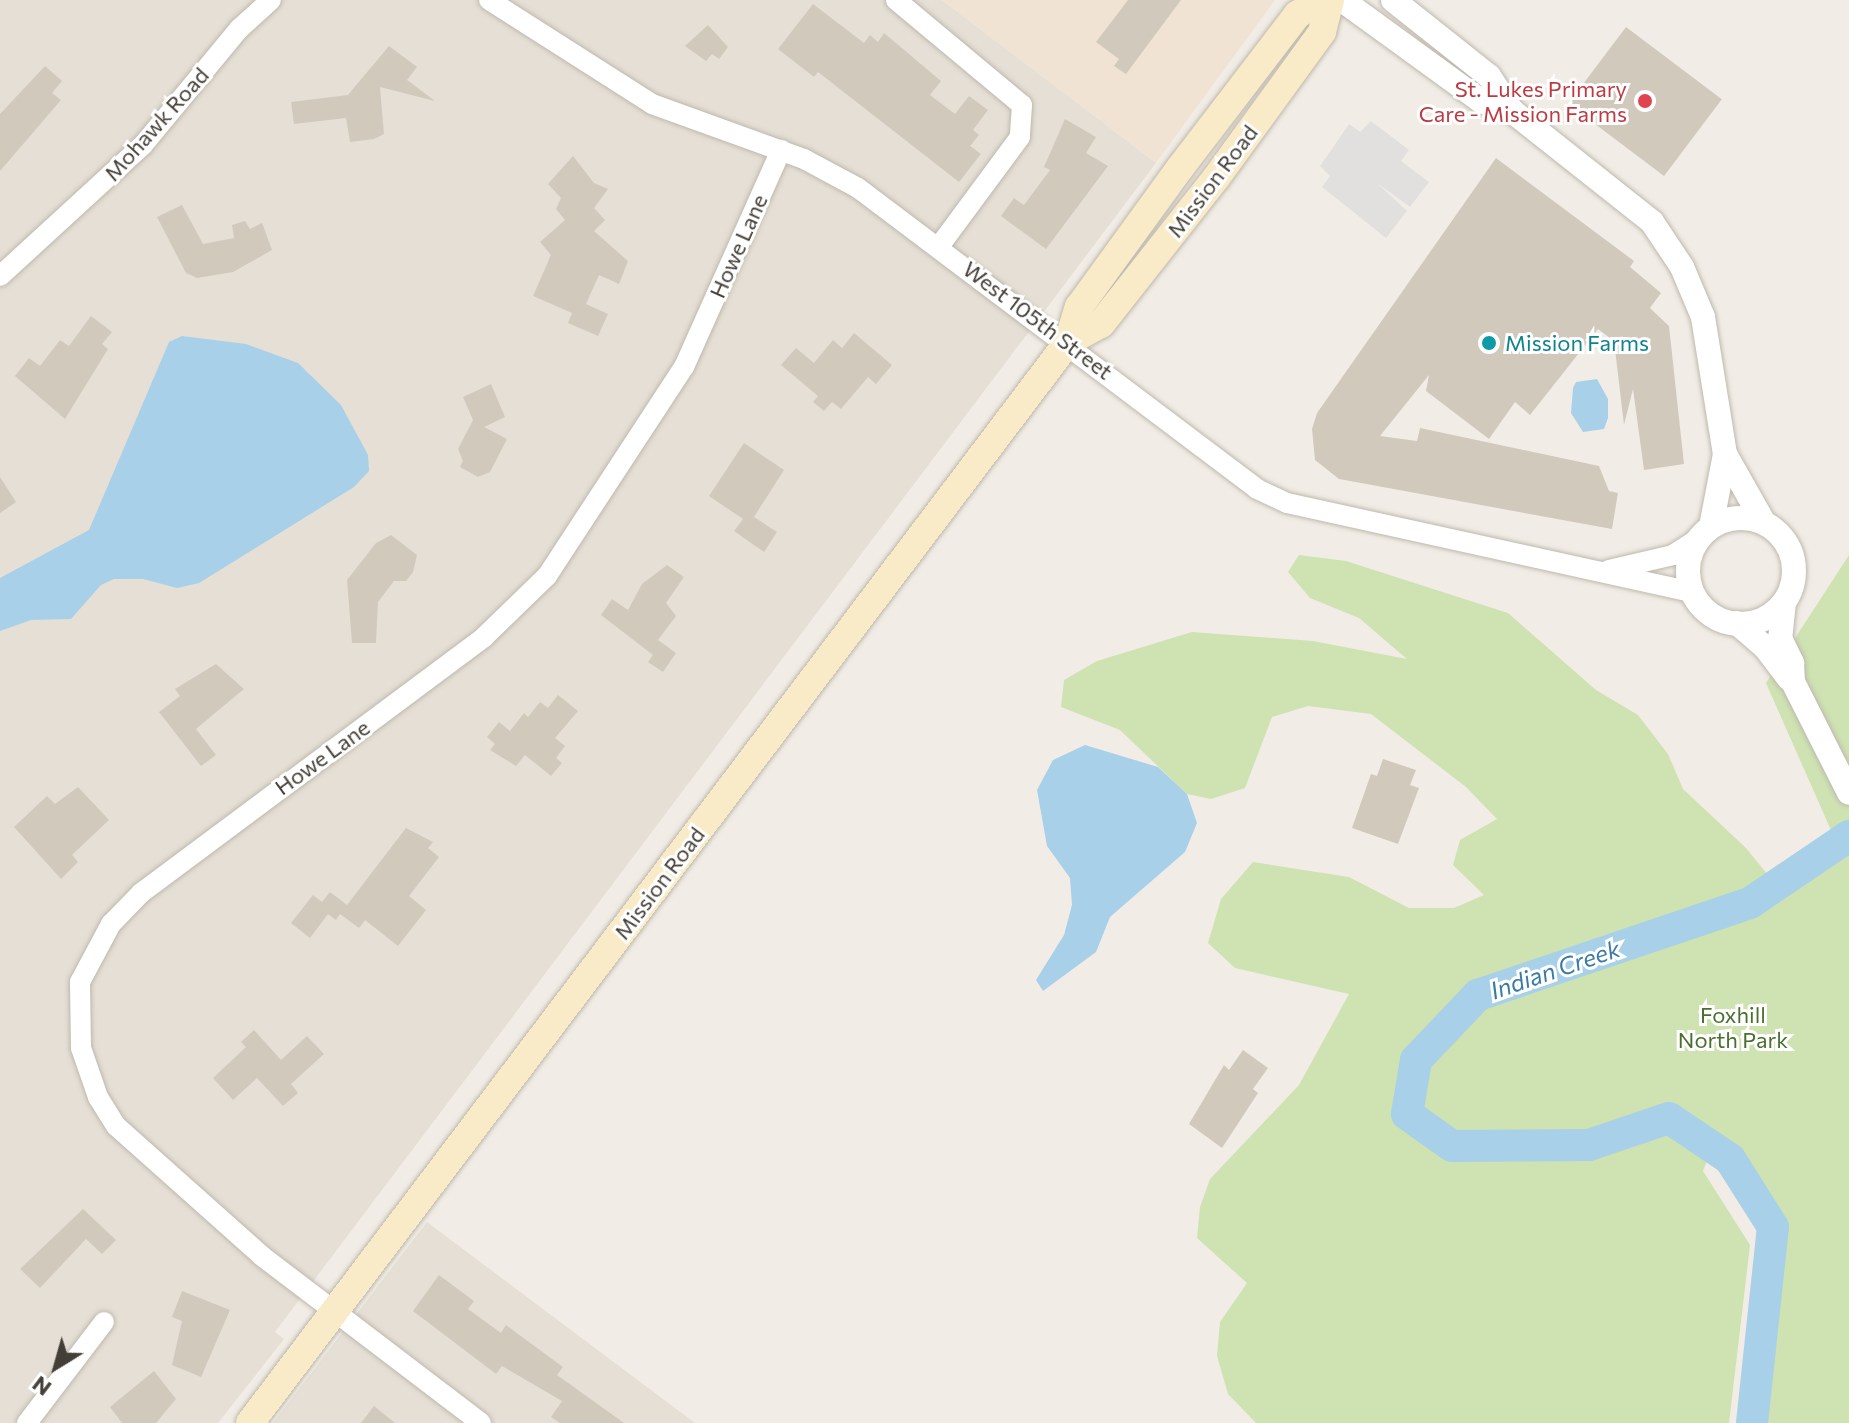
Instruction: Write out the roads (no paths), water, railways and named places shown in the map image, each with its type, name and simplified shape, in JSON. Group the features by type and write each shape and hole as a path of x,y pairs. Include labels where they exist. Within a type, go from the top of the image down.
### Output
{"main road":[{"name":"Mission Road","path":"250,1423 1068,342 1079,307 1180,168 1297,15 1320,0"},
{"name":"Mission Road","path":"1068,342 1101,324 1216,178 1322,32 1330,0"}],"street":[{"name":"Mohawk Road","path":"0,276 44,231 126,162 239,29 271,0"},
{"name":"West 105th Street","path":"489,0 652,104 781,150 858,188 940,245 1257,489 1287,503 1609,570 1692,592"},
{"path":"896,0 1022,105 1020,137 940,245"},
{"path":"1342,0 1481,101 1512,111"},
{"path":"1393,0 1489,76 1512,111 1633,205 1667,244 1695,290 1703,317 1725,454 1764,523 1789,549 1792,586 1784,602 1771,615 1737,623 1717,618 1692,592 1688,574 1704,533 1725,454"},
{"name":"Howe Lane","path":"466,1419 262,1256 116,1126 98,1097 83,1057 80,982 111,924 141,893 484,637 547,576 684,367 781,150"},
{"path":"1609,570 1673,555 1728,519 1764,523"},
{"path":"1784,602 1780,638 1792,663 1793,682"},
{"path":"1737,623 1793,682 1849,793"},
{"path":"27,1423 104,1322"}],"water":[{"path":"182,336 246,344 298,363 341,405 368,455 369,471 354,487 199,583 177,588 143,579 114,579 101,585 71,619 31,620 0,631 0,578 89,530 169,342"},
{"path":"1597,379 1608,399 1608,418 1604,429 1583,432 1571,413 1573,388 1576,382"},
{"path":"1085,745 1158,767 1187,794 1197,823 1185,852 1110,917 1096,952 1043,991 1036,980 1064,935 1072,905 1070,878 1047,846 1037,790 1053,760"}],"waterway":[{"name":"Indian Creek","path":"1752,1423 1773,1227 1730,1159 1669,1118 1589,1145 1452,1146 1407,1114 1416,1060 1478,995 1750,903 1849,836"}],"place":[{"name":"St. Lukes Primary Care - Mission Farms","path":"1645,101"},
{"name":"Mission Farms","path":"1489,343"}],"park label":[{"name":"Foxhill North Park","path":"1733,1026"}]}
